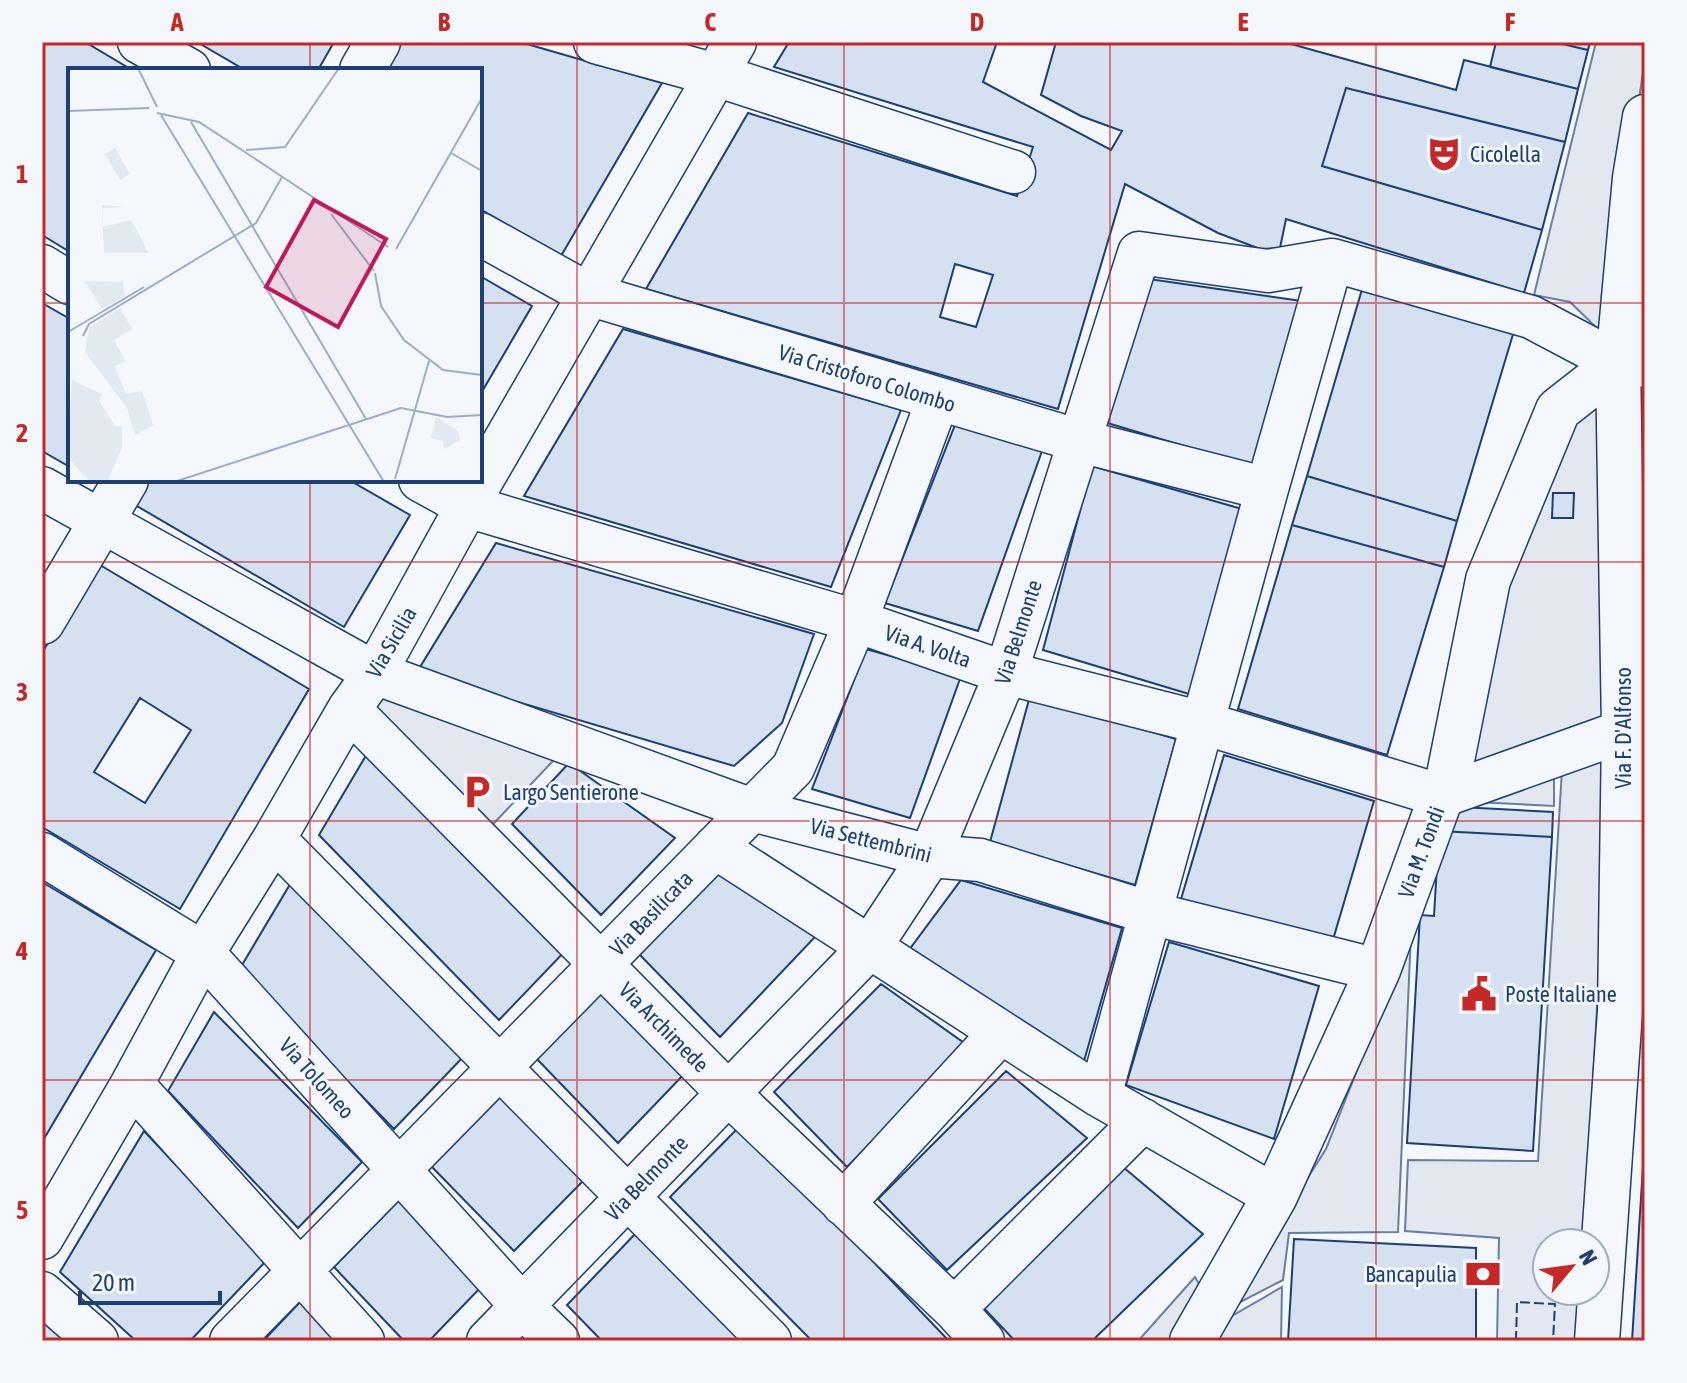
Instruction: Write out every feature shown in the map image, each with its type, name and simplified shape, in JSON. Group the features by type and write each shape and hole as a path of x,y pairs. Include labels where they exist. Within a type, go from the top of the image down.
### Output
{"street":[{"path":"139,42 185,68"},
{"path":"363,68 378,42"},
{"path":"595,42 726,58 1014,172"},
{"name":"Via Sicilia","path":"482,480 726,58"},
{"name":"Via F. D'Alfonso","path":"1597,1341 1632,1012 1632,365 1645,117"},
{"name":"Via Cristoforo Colombo","path":"482,235 588,294 1080,441 1267,489"},
{"name":"Via Belmonte","path":"488,1341 870,947 930,856 1006,673 1139,253 1268,271 1332,260 1531,317 1632,365"},
{"path":"1100,1096 1332,260"},
{"path":"42,266 68,282"},
{"name":"Via M. Tondi","path":"1192,1341 1275,1196 1378,970 1449,775 1488,580 1558,410 1632,365"},
{"name":"Via Basilicata","path":"231,1341 793,768 856,621 938,399"},
{"path":"42,622 125,482"},
{"name":"Via A. Volta","path":"424,482 467,506 856,621 1006,673 1203,723 1442,796"},
{"name":"Via Sicilia","path":"42,1238 132,1084 203,953 349,709 375,673 481,482"},
{"name":"Via Settembrini","path":"42,488 375,673 752,810 930,856 980,860 1150,913 1378,970"},
{"name":"Via Archimede","path":"349,709 728,1093 954,1309 983,1341"},
{"path":"1442,796 1634,731"},
{"path":"274,839 770,1341"},
{"path":"715,847 1100,1096 1275,1196"},
{"name":"Via Tolomeo","path":"42,854 203,953 522,1306 558,1341"},
{"path":"843,1204 1001,1032"},
{"path":"132,1084 363,1341"},
{"path":"954,1309 1143,1120"},
{"path":"42,1293 97,1341"}],"shaded area":[{"path":"1596,42 1645,42 1604,335 1570,302 1534,295"},
{"path":"1645,290 1645,919 1640,992 1638,394"},
{"path":"1610,385 1609,723 1458,772 1498,581 1565,415"},
{"name":"Largo Sentierone","path":"375,673 570,743 478,840 349,709"},
{"path":"1611,752 1585,1227 1531,1227 1531,1307 1581,1307 1579,1341 1497,1341 1499,1238 1405,1231 1408,1160 1538,1161 1562,770"},
{"path":"1554,775 1554,806 1456,801"},
{"path":"1411,933 1398,1232 1289,1233 1283,1280 1223,1311 1326,1149"},
{"path":"1195,1277 1203,1291 1175,1341 1138,1341"},
{"path":"1282,1287 1281,1341 1218,1341 1225,1320"}],"building":[{"path":"42,42 85,42 129,68 68,68 68,251 42,235"},
{"path":"197,42 334,42 319,68 242,68"},
{"path":"400,42 520,42 662,83 561,256 482,210 482,68 385,68"},
{"path":"789,42 997,42 983,82 1111,150 1122,131 1081,116 1041,95 1056,42 1284,42 1456,90 1464,60 1578,89 1565,142 1346,88 1322,166 1542,230 1524,293 1286,219 1280,248 1260,249 1218,233 1125,184 1058,409 646,289 748,113 1017,196 1033,147 774,67","holes":["955,264 993,275 976,327 940,317"]},
{"path":"1496,42 1554,42 1588,50 1578,89 1490,67"},
{"path":"1554,42 1590,42 1588,50"},
{"name":"Cicolella","path":"1346,88 1565,142 1542,230 1322,166"},
{"path":"482,277 532,306 482,392"},
{"path":"1149,279 1302,301 1254,467 1104,422"},
{"path":"1363,286 1514,331 1457,521 1307,476"},
{"path":"42,303 68,318 68,466 42,451"},
{"path":"623,329 901,410 831,587 524,496"},
{"path":"955,425 1042,451 978,631 885,603"},
{"path":"1092,466 1242,509 1189,694 1043,650"},
{"path":"1307,476 1457,521 1444,567 1292,525"},
{"path":"143,482 352,482 410,515 344,627 130,502"},
{"path":"1553,493 1574,493 1573,518 1552,518"},
{"path":"1292,525 1444,567 1387,755 1238,709"},
{"path":"496,543 814,634 782,723 734,766 417,672"},
{"path":"95,562 309,689 180,909 42,827 42,653","holes":["140,698 191,730 145,803 94,772"]},
{"path":"866,649 961,676 910,818 812,789"},
{"path":"1030,696 1176,739 1135,885 990,842"},
{"path":"371,747 568,948 499,1020 319,835"},
{"path":"1224,755 1374,801 1332,943 1181,899"},
{"path":"569,763 675,838 601,915 512,824"},
{"path":"1441,806 1553,812 1552,837 1439,831"},
{"name":"Poste Italiane","path":"1439,831 1552,837 1533,1151 1407,1143 1420,915 1434,916"},
{"path":"717,867 815,937 720,1037 636,951"},
{"path":"295,876 466,1054 394,1129 239,970"},
{"path":"961,880 1122,928 1084,1061 909,950"},
{"path":"42,882 156,950 42,1142"},
{"path":"1169,942 1319,986 1274,1139 1126,1085"},
{"path":"881,984 967,1045 847,1167 774,1092"},
{"path":"604,985 688,1070 618,1143 535,1057"},
{"path":"214,1012 362,1162 298,1228 168,1091"},
{"path":"1006,1071 1087,1138 947,1270 878,1199"},
{"path":"502,1091 586,1178 514,1251 431,1166"},
{"path":"741,1125 949,1341 812,1341 670,1197"},
{"path":"144,1131 266,1261 190,1341 136,1341 60,1272"},
{"path":"1645,1134 1645,1341 1632,1341"},
{"path":"1123,1167 1203,1234 1092,1341 1015,1341 979,1303"},
{"path":"399,1200 483,1285 429,1341 404,1341 334,1267"},
{"path":"637,1232 743,1341 602,1341 567,1305"},
{"path":"1294,1239 1476,1248 1476,1341 1288,1341"},
{"path":"302,1300 341,1341 263,1341"},
{"path":"42,1320 65,1341 42,1341"}],"fence":[{"path":"1516,1341 1517,1302 1555,1304 1553,1341"}],"place":[{"name":"Cicolella","path":"1444,154"},
{"name":"Largo Sentierone","path":"477,792"},
{"name":"Poste Italiane","path":"1479,994"},
{"name":"Bancapulia","path":"1483,1274"}]}
